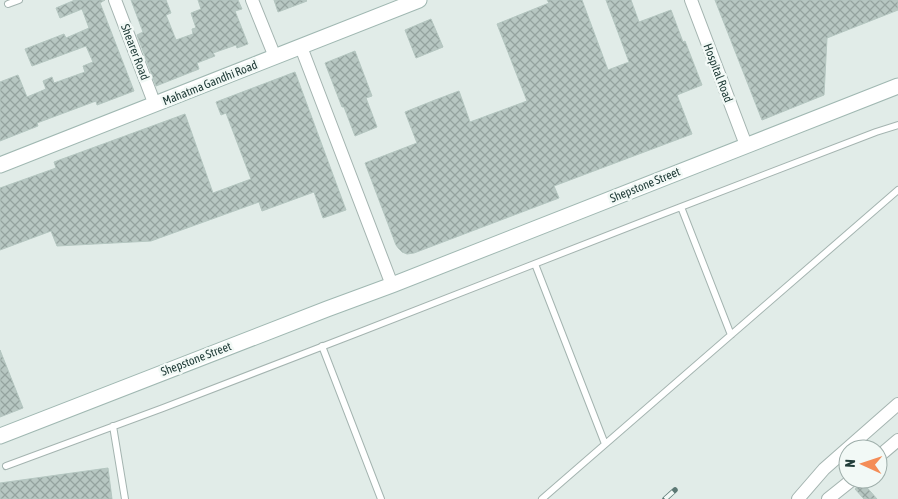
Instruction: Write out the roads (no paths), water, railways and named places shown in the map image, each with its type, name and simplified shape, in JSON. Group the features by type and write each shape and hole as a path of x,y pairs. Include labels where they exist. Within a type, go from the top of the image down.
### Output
{"main road":[{"name":"Mahatma Gandhi Road","path":"0,165 419,0"},
{"name":"Shepstone Street","path":"0,436 392,285 898,86"}],"street":[{"name":"Shearer Road","path":"115,0 155,105"},
{"path":"252,0 275,57"},
{"name":"Hospital Road","path":"691,0 746,145"},
{"path":"301,47 392,285"},
{"path":"798,499 824,470 898,404"},
{"path":"888,449 898,440"},
{"path":"828,499 840,489"}],"lane":[{"path":"8,4 19,0"},
{"path":"6,466 898,125"},
{"path":"542,499 898,190"},
{"path":"681,207 731,335"},
{"path":"535,264 605,444"},
{"path":"322,346 381,499"},
{"path":"113,426 125,499"}],"railway":[{"path":"665,499 675,490"}]}
